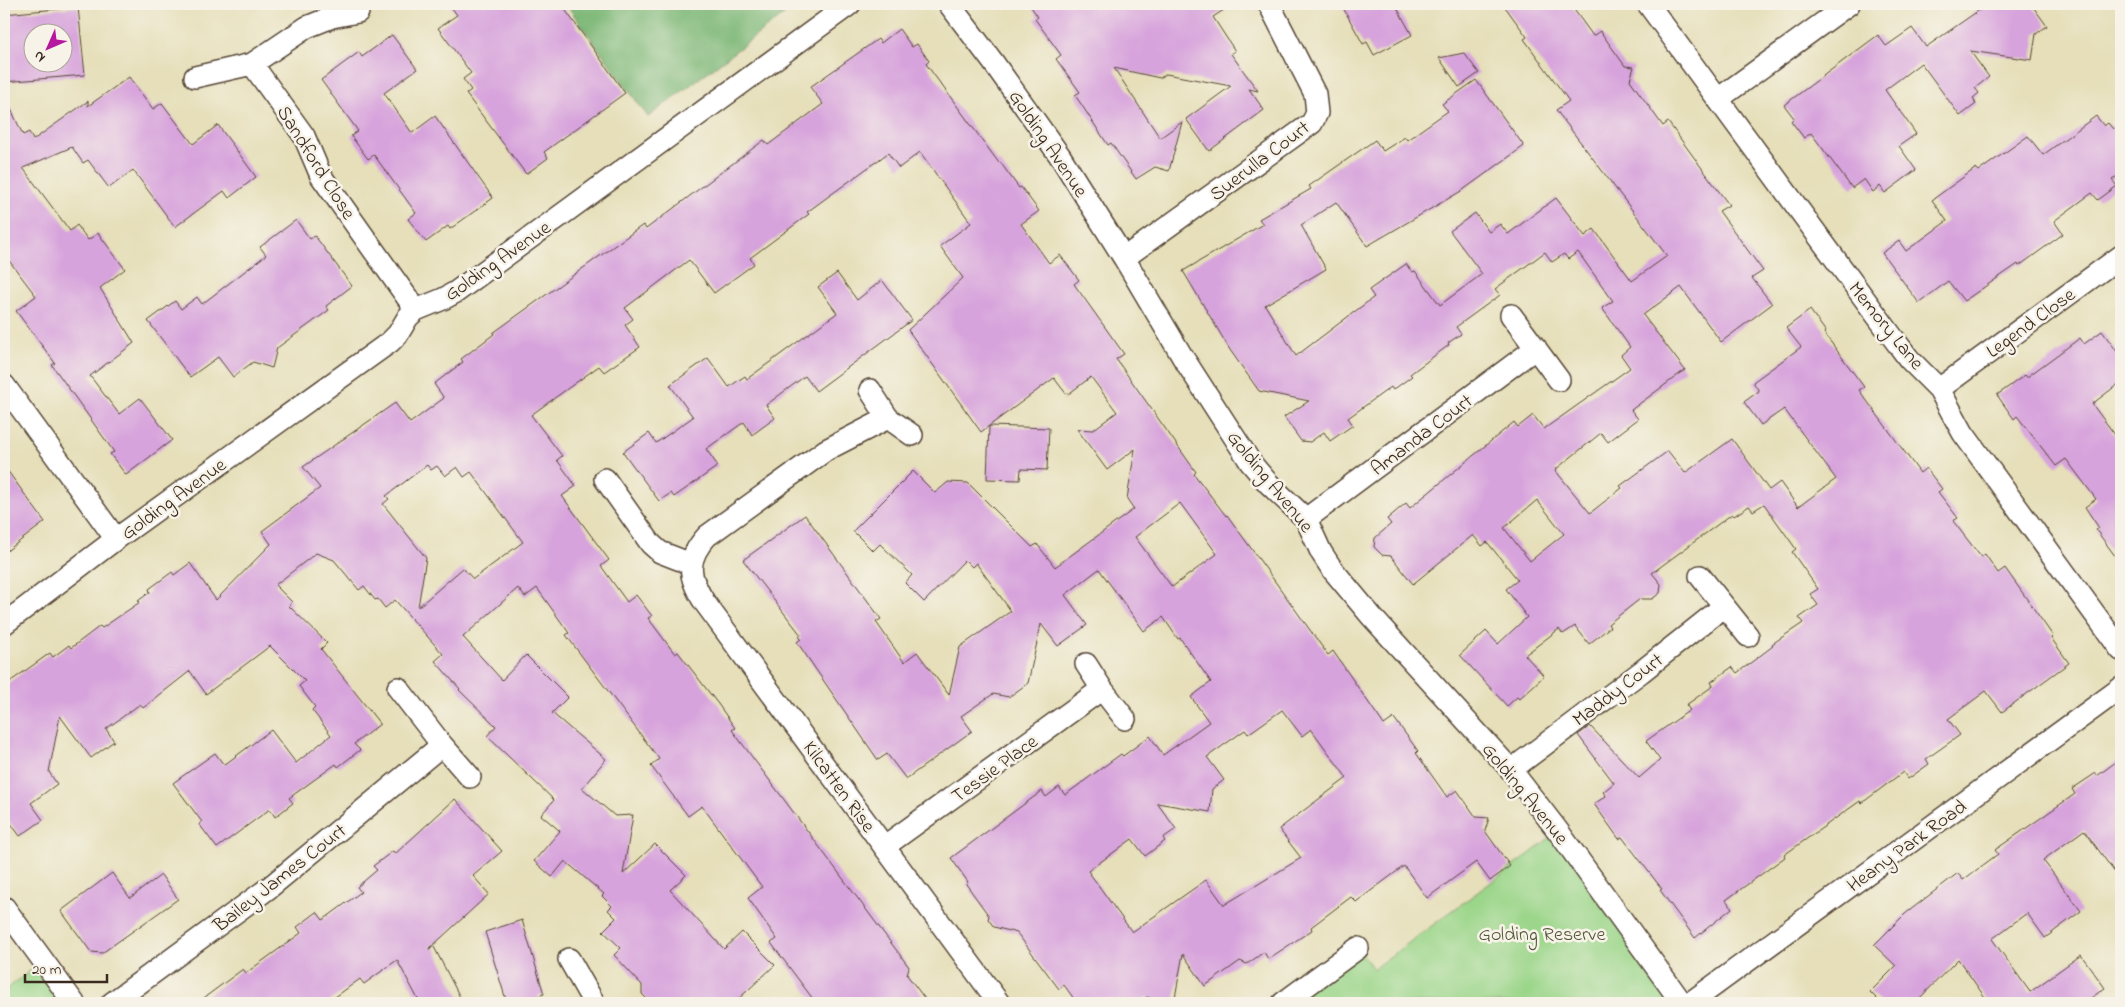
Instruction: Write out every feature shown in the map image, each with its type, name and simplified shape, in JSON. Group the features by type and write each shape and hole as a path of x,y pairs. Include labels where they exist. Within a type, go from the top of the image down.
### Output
{"street":[{"name":"Golding Avenue","path":"4,624 116,539 390,342 398,334 408,317 416,310 456,292 850,4"},
{"name":"Golding Avenue","path":"949,4 994,62 1060,156 1124,258 1182,356 1251,463 1268,483 1306,519 1316,536 1321,552 1372,617 1511,770 1558,831 1682,1003"},
{"name":"Suerulla Court","path":"1124,258 1312,123 1317,114 1315,94 1269,4"},
{"name":"Memory Lane","path":"1648,4 1891,336 1909,359 1939,389 1963,433 2121,650"},
{"path":"1718,99 1849,4"},
{"path":"196,77 252,64 307,27 332,17 358,12"},
{"name":"Sandford Close","path":"252,64 304,136 321,176 416,310"},
{"name":"Legend Close","path":"1939,389 2121,256"},
{"path":"1511,315 1559,380"},
{"name":"Amanda Court","path":"1306,519 1536,348"},
{"path":"4,385 116,539"},
{"path":"870,390 888,418 912,435"},
{"path":"604,478 652,544 660,552 691,564 694,553 700,544 715,530 826,450 888,418"},
{"name":"Kilcatten Rise","path":"691,564 691,578 697,590 999,1003"},
{"path":"1700,576 1748,636"},
{"name":"Maddy Court","path":"1511,770 1641,672 1723,607"},
{"path":"1086,664 1125,719"},
{"path":"398,688 442,745 470,777"},
{"name":"Heany Park Road","path":"1690,1003 2121,688"},
{"name":"Tessie Place","path":"886,846 1102,689"},
{"name":"Bailey James Court","path":"112,1003 270,887 442,745"},
{"path":"4,907 74,1003"},
{"path":"1283,1003 1358,948"},
{"path":"569,959 594,1003"}],"green space":[{"path":"566,4 798,4 648,117"},
{"name":"Golding Reserve","path":"1558,831 1682,1003 1283,1003 1358,948 1373,969"},
{"path":"43,961 74,1003 4,1003 4,991"}],"building":[{"path":"449,4 561,4 625,93 544,152 548,158 526,174 466,94 471,90 463,79 471,73 438,28 457,15"},
{"path":"1029,4 1233,4 1213,17 1235,51 1231,54 1258,91 1249,89 1264,110 1209,151 1186,119 1231,86 1166,74 1160,78 1114,68 1160,138 1182,122 1169,171 1155,167 1136,179 1111,143 1108,145 1075,95 1080,92 1056,59 1061,55 1035,19 1038,17"},
{"path":"1341,4 1395,4 1412,35 1374,55 1367,42 1363,44"},
{"path":"1503,4 1570,4 1593,36 1600,31 1625,66 1634,67 1630,80 1663,126 1668,122 1729,205 1719,211 1763,271 1752,278 1772,304 1721,342 1681,287 1643,315 1685,370 1631,410 1638,419 1608,442 1601,433 1555,470 1590,513 1622,488 1620,486 1668,451 1685,473 1732,439 1769,490 1780,482 1798,507 1836,479 1784,409 1761,425 1744,402 1759,391 1753,382 1801,347 1786,328 1810,310 1826,332 1824,333 1864,387 1859,390 1920,473 1926,468 1942,489 1938,492 1958,518 1953,521 1981,557 1985,554 1998,573 2005,568 2053,636 2051,638 2069,663 2002,712 1986,691 1948,719 1960,735 1926,759 1929,764 1908,779 1903,772 1862,803 1860,801 1784,855 1785,857 1726,900 1732,908 1695,938 1660,890 1662,889 1622,837 1619,839 1594,804 1606,796 1603,792 1614,783 1578,735 1590,726 1639,778 1660,760 1646,741 1690,710 1686,705 1713,686 1711,682 1732,667 1737,673 1773,646 1772,644 1803,623 1799,618 1818,605 1810,594 1818,589 1792,552 1796,549 1764,504 1753,511 1749,506 1734,516 1732,514 1652,573 1661,584 1660,593 1652,599 1640,599 1608,624 1610,627 1589,644 1575,626 1563,634 1559,629 1525,655 1544,676 1519,699 1517,697 1507,706 1460,655 1486,631 1498,644 1527,617 1506,589 1518,580 1487,542 1482,546 1473,535 1413,584 1391,556 1382,555 1374,547 1375,538 1391,524 1387,519 1406,503 1410,508 1514,422 1518,427 1533,415 1544,429 1630,368 1621,355 1630,347 1602,308 1613,301 1578,252 1568,259 1564,254 1552,262 1545,252 1495,289 1500,295 1456,327 1461,334 1448,343 1449,345 1410,374 1412,376 1393,390 1391,387 1348,418 1353,425 1330,441 1324,432 1310,442 1301,441 1284,417 1309,401 1259,391 1230,350 1183,271 1263,224 1259,219 1311,189 1309,186 1375,140 1383,151 1405,137 1407,140 1448,111 1442,104 1476,80 1524,146 1463,190 1367,246 1336,202 1301,225 1326,269 1265,305 1296,356 1374,297 1369,290 1406,264 1412,272 1415,271 1440,305 1482,274 1450,231 1475,213 1489,232 1500,224 1508,234 1556,198 1585,236 1594,229 1632,281 1667,256 1556,110 1569,101 1524,39 1527,37","holes":["1537,500 1564,534 1530,561 1504,528"]},
{"path":"1988,4 2031,4 2047,26 2036,34 2032,60 1970,51 1989,77 1975,88 1979,93 1973,98 1976,104 1960,116 1921,63 1885,90 1916,134 1899,146 1916,170 1885,193 1880,186 1873,192 1864,179 1852,188 1811,133 1804,138 1791,121 1794,118 1784,105 1878,35 1886,46 1912,28 1926,47"},
{"path":"78,7 85,75 4,82 4,14"},
{"path":"899,29 912,47 917,44 929,61 926,64 999,163 1019,188 1021,187 1039,211 1021,224 1049,263 1060,255 1079,280 1074,284 1124,354 1116,359 1196,472 1194,474 1227,515 1328,655 1333,651 1384,725 1394,718 1418,751 1416,753 1447,797 1457,790 1476,817 1489,818 1485,831 1510,866 1490,881 1476,862 1427,898 1404,866 1356,902 1351,897 1311,927 1312,930 1268,959 1264,952 1247,964 1240,961 1205,986 1183,954 1174,1003 1164,1003 1147,997 1138,1003 1077,1003 1064,985 1059,989 1017,933 994,927 988,919 989,916 966,884 968,882 951,858 1042,791 1046,797 1059,787 1065,795 1121,754 1123,756 1150,736 1163,755 1209,722 1191,697 1211,682 1163,617 1144,631 1099,569 1065,595 1087,625 1058,646 1041,624 1028,683 1009,697 993,694 961,716 972,731 906,779 887,754 878,760 797,642 801,639 799,636 801,635 743,560 805,515 881,619 876,622 904,662 917,652 949,695 960,647 1011,611 976,563 972,567 965,560 924,602 905,583 912,575 880,544 873,551 853,531 913,471 935,493 948,482 968,483 1032,547 1037,544 1055,567 1134,509 1127,499 1135,449 1107,470 1077,429 1093,430 1117,412 1091,377 1067,395 1054,378 981,432 908,330 963,278 940,246 971,223 920,152 899,168 888,153 807,212 809,214 750,258 754,264 714,293 689,260 625,308 633,319 625,325 640,347 604,372 599,366 531,415 562,456 557,460 576,486 562,496 609,560 601,566 627,602 636,595 652,616 648,618 675,654 678,652 718,704 735,728 732,730 909,967 907,975 928,1003 816,1003 771,943 777,939 748,898 762,887 702,806 688,816 651,766 659,759 566,635 569,633 537,588 525,597 518,588 463,637 502,680 526,655 568,697 552,713 606,759 582,788 615,816 633,815 623,874 655,844 686,875 670,890 724,949 742,932 775,965 734,1003 651,1003 642,994 642,985 614,955 621,948 603,931 616,918 608,910 612,906 602,896 604,894 565,861 552,877 534,861 560,831 541,815 554,800 487,736 496,726 459,690 435,661 443,654 395,600 385,608 378,599 375,600 364,586 359,590 334,560 316,553 275,585 292,602 289,606 327,643 321,649 380,724 354,744 360,750 338,767 336,764 289,798 293,803 275,817 270,809 217,848 199,824 202,822 173,783 215,753 224,765 271,730 296,763 331,735 312,710 315,707 299,686 305,681 270,646 206,694 190,671 143,708 140,704 106,729 114,741 91,758 60,716 49,772 57,784 31,803 43,820 20,836 4,814 4,686 50,653 53,657 69,645 71,648 100,626 102,628 140,602 138,601 150,592 149,589 172,572 174,575 190,563 216,600 271,544 262,531 320,488 303,467 395,403 410,423 444,398 434,384 463,362 461,359 493,333 643,225 646,229 764,140 768,145 823,104 810,87 878,39 881,43","holes":["427,465 431,470 437,466 445,476 457,467 464,477 471,472 523,542 473,579 463,568 418,607 426,558 383,504 389,499 386,496","1180,503 1217,554 1172,587 1135,537","1282,710 1302,736 1311,729 1347,778 1279,829 1301,858 1224,905 1206,880 1132,932 1088,871 1132,839 1145,856 1165,841 1163,838 1176,829 1157,803 1210,812 1212,789 1224,780 1207,757 1245,730 1248,734"]},
{"path":"392,35 417,69 384,93 412,133 435,116 493,198 450,229 448,226 426,242 408,219 416,213 374,155 368,159 351,136 358,131 321,80 359,52 362,57"},
{"path":"1464,53 1479,73 1459,87 1439,58"},
{"path":"129,77 153,109 162,103 193,144 218,125 256,177 229,198 224,191 175,227 133,170 109,188 88,160 83,163 72,147 23,168 70,231 77,225 88,240 98,233 125,269 100,288 134,343 90,376 119,414 140,398 172,440 126,475 110,454 114,452 52,365 55,363 16,311 36,296 4,254 4,94 23,135 29,132 33,140 88,101 88,106"},
{"path":"2096,116 2104,126 2108,123 2113,129 2121,123 2121,173 2112,180 2117,186 2098,200 2092,193 2054,221 2063,234 2019,266 2018,264 1964,301 1948,281 1919,303 1882,253 1899,241 1906,251 1947,221 1932,200 1976,168 1979,171 2028,136 2043,155"},
{"path":"296,220 310,239 315,236 352,286 326,306 329,310 277,348 272,368 253,362 233,377 218,357 190,377 148,321 175,301 181,309 197,297 202,304 266,255 260,247"},
{"path":"837,273 857,300 882,280 912,320 816,391 805,376 766,405 775,418 752,435 744,422 706,449 718,466 674,497 671,493 659,501 623,452 649,433 656,443 693,417 670,385 708,358 729,387 745,376 747,379 837,313 818,287"},
{"path":"2102,331 2121,357 2121,382 2092,404 2121,443 2121,564 2096,530 2099,528 2085,507 2096,499 2066,459 2056,466 2017,416 2014,419 1997,395 2025,375 2027,377 2080,338 2084,344"},
{"path":"989,426 1049,428 1047,470 1021,469 1020,480 987,479"},
{"path":"4,466 45,522 4,553"},
{"path":"2121,758 2121,881 2084,830 2043,860 2081,911 2045,938 2027,913 1992,939 2030,992 2081,955 2105,988 2084,1003 1989,1003 1958,959 1915,1003 1881,1003 1870,992 1896,966 1874,945 1905,914 1958,873 1963,880 1998,854 1995,850 2075,794 2072,789 2096,773 2097,776"},
{"path":"455,799 502,851 473,876 489,894 429,949 434,947 463,1003 420,1003 397,960 364,984 360,979 327,1003 197,1003 243,969 246,973 301,933 297,927 317,912 323,920 361,892 357,887 377,870 373,866 393,851 395,854"},
{"path":"112,873 130,898 161,875 178,899 102,953 91,952 61,911"},
{"path":"522,920 544,994 538,996 539,1003 507,1003 485,932"}]}
